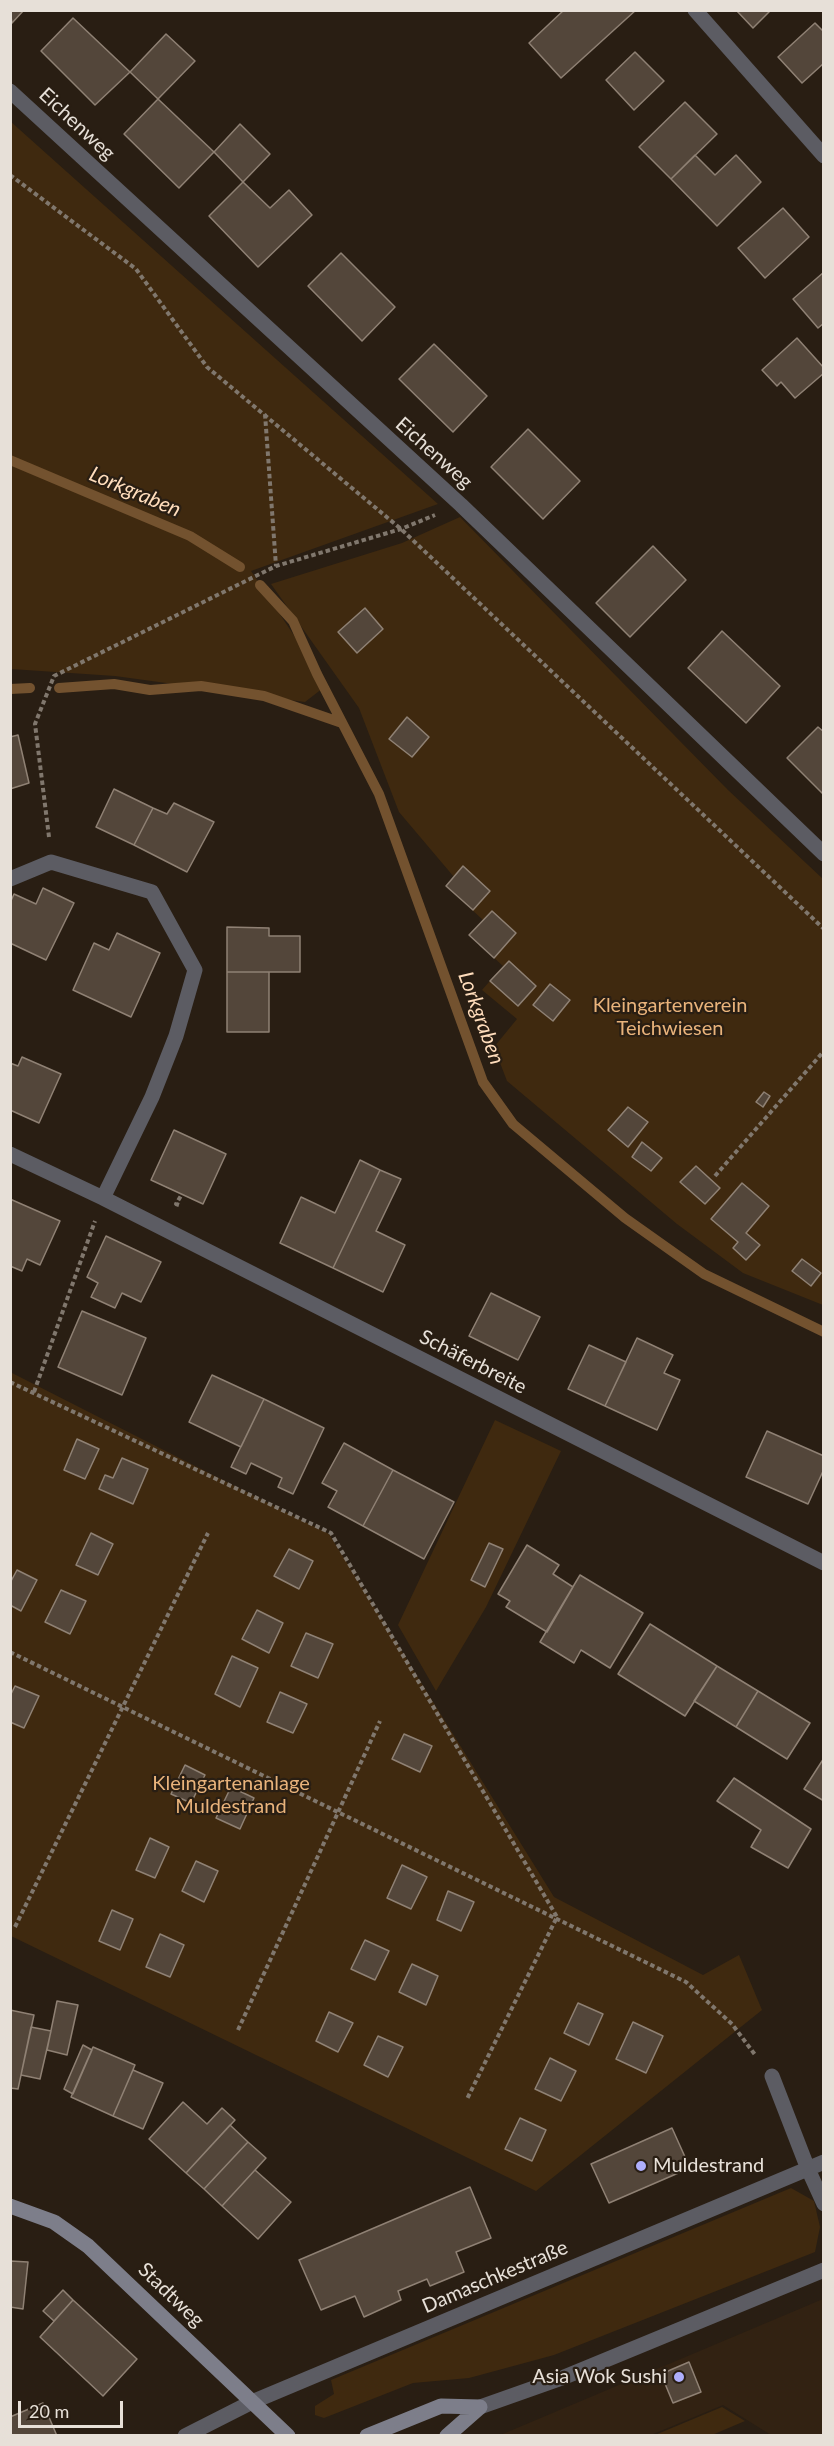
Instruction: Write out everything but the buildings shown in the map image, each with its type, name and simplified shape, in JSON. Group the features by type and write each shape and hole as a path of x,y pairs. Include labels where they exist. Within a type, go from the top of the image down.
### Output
{"street":[{"path":"695,10 824,156"},
{"name":"Eichenweg","path":"10,91 460,505 824,854"},
{"path":"10,879 51,862 152,892 195,970 176,1036 152,1096 103,1198"},
{"name":"Schäferbreite","path":"10,1154 103,1198 824,1563"},
{"path":"772,2076 824,2204"},
{"name":"Damaschkestraße","path":"185,2436 252,2402 824,2162"},
{"name":"Stadtweg","path":"10,2206 54,2222 88,2246 288,2436"},
{"path":"368,2436 441,2406 480,2407 562,2378 824,2270"},
{"path":"447,2436 480,2407"}],"path":[{"path":"10,175 136,269 207,367 265,413 400,529 824,929"},
{"path":"265,413 276,566"},
{"path":"51,862 35,724 54,676 276,566 400,529 460,505"},
{"path":"715,1176 824,1052"},
{"path":"34,1392 103,1198"},
{"path":"10,1382 331,1533 557,1917"},
{"path":"15,1927 208,1533"},
{"path":"10,1652 557,1917 686,1982 732,2024 772,2076"},
{"path":"238,2030 380,1721"},
{"path":"467,2099 557,1917"}],"shaded area":[{"path":"823,2299 823,2435 771,2435 723,2405 651,2435 498,2436"}],"green space":[{"path":"10,121 438,504 251,571 327,685 305,702 115,676 11,669"},
{"name":"Kleingartenverein Teichwiesen","path":"460,517 728,790 823,879 823,1305 743,1273 677,1224 507,1081 494,1047 517,1019 482,990 503,966 469,935 483,920 446,886 454,877 399,812 359,708 271,584 402,543"},
{"name":"Kleingartenanlage Muldestrand","path":"10,1372 329,1534 554,1897 703,1975 739,1955 762,2010 536,2191 11,1936"},
{"path":"495,1420 561,1451 486,1607 436,1691 398,1625"},
{"path":"791,2188 814,2201 820,2227 815,2252 554,2355 469,2378 413,2383 324,2418 315,2415 315,2406 334,2394 331,2380"},
{"path":"722,2407 745,2421 712,2435 655,2435"}],"waterway":[{"name":"Lorkgraben","path":"10,460 190,536 240,567"},
{"name":"Lorkgraben","path":"260,585 293,621 317,674 379,794 483,1082 513,1124 625,1218 704,1274 824,1332"},
{"path":"59,688 114,684 150,690 201,686 264,696 342,723"},
{"path":"10,689 30,688"}],"place":[{"name":"Muldestrand","path":"641,2166"},
{"name":"Asia Wok Sushi","path":"679,2377"}]}
